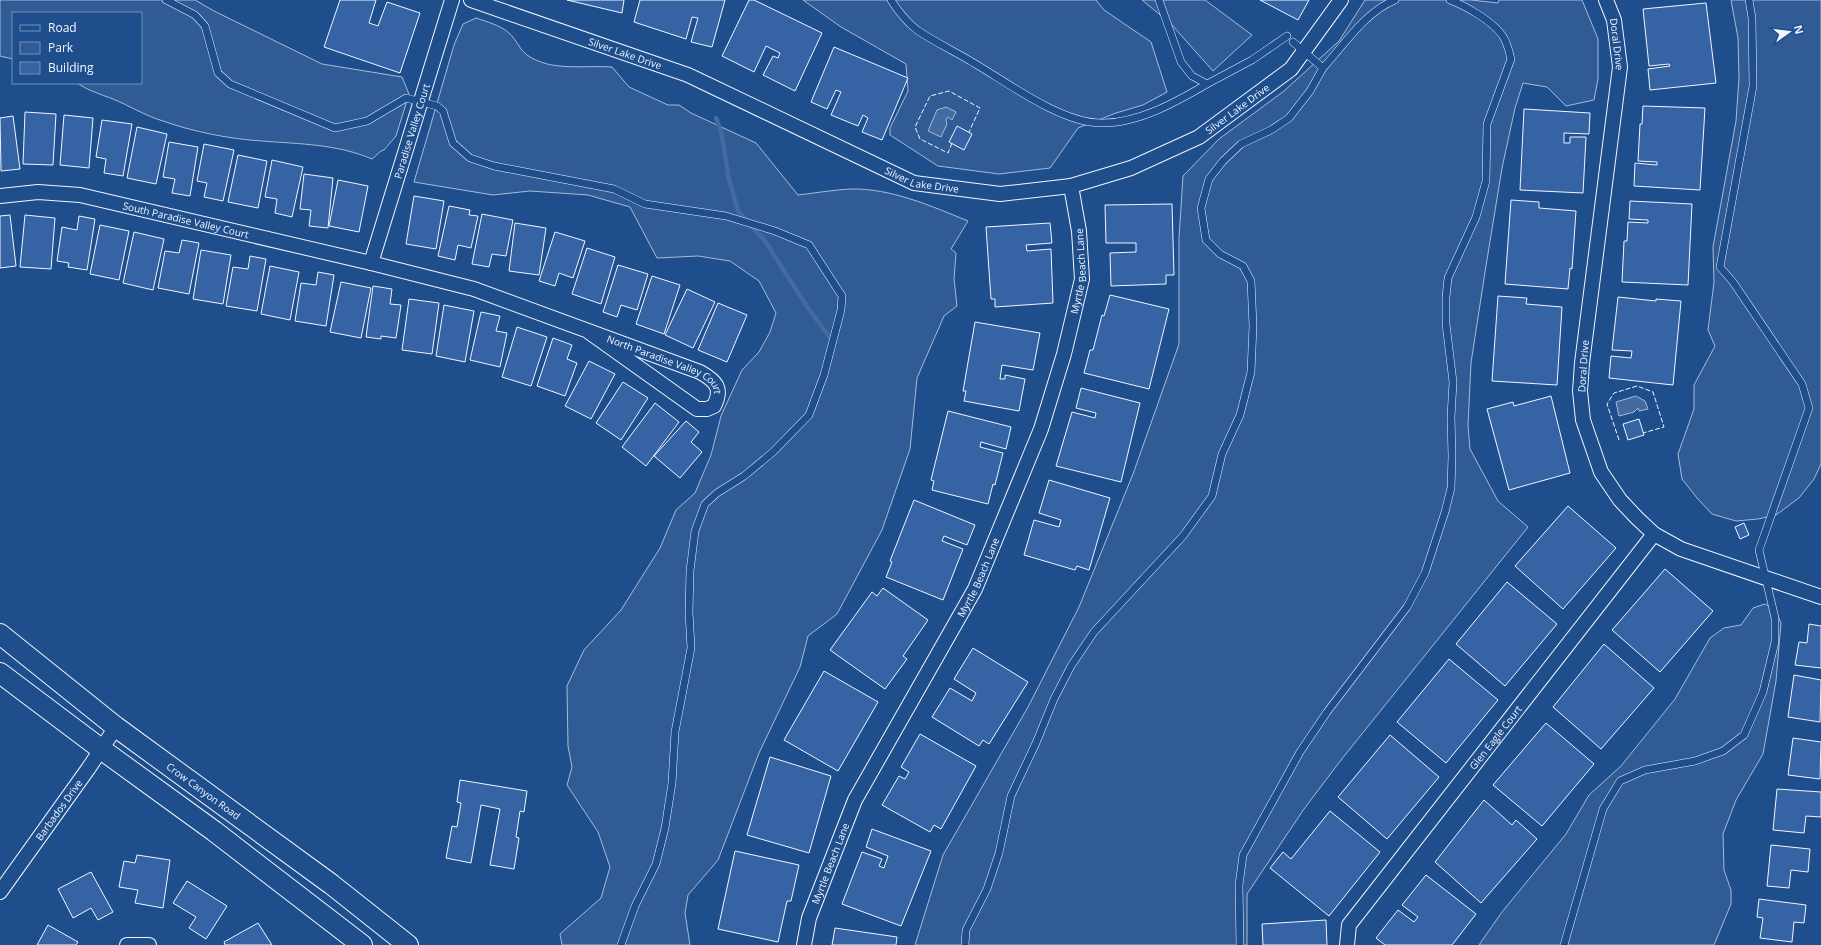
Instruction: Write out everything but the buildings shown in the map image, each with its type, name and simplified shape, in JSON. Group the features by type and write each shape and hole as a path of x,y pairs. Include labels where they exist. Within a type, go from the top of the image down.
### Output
{"main road":[{"name":"Crow Canyon Road","path":"0,634 116,727 331,884 408,945"},
{"path":"0,673 214,831 362,945"}],"street":[{"name":"Paradise Valley Court","path":"371,263 452,0"},
{"name":"Silver Lake Drive","path":"471,0 688,74 914,183 1000,194 1071,186 1131,168 1199,137 1290,69 1299,46 1341,0"},
{"name":"Doral Drive","path":"1606,0 1614,20 1620,67 1582,363 1583,420 1601,472 1620,500 1654,534 1681,549 1821,597"},
{"name":"Myrtle Beach Lane","path":"804,945 809,918 854,800 975,589 1041,429 1064,354 1082,279 1079,231 1071,186"},
{"name":"South Paradise Valley Court","path":"0,196 38,192 80,195 371,263"},
{"name":"North Paradise Valley Court","path":"371,263 474,289 700,372 712,379 718,388 718,398 714,406 707,409 697,409 589,332"},
{"name":"Glen Eagle Court","path":"1347,945 1349,925 1654,534"},
{"name":"Barbados Drive","path":"0,892 116,727"},
{"path":"127,945 149,945"}],"lane":[{"path":"166,0 195,15 205,26 218,73 230,84 335,128 367,120 406,98 437,106 443,111 454,143 470,158 494,166 614,189 645,204 726,216 774,231 808,245 842,296 841,310 824,375 809,415 773,452 744,476 717,493 705,504 696,531 690,571 689,612 691,648 676,732 672,784 665,828 656,864 635,906 621,945"},
{"path":"891,0 916,29 940,45 968,59 1015,90 1067,116 1087,122 1114,123 1135,118 1183,98 1252,60 1286,36"},
{"path":"1160,0 1181,62 1192,76 1207,84"},
{"path":"965,945 966,930 987,889 999,853 1011,796 1071,666 1094,632 1183,536 1212,496 1222,454 1240,415 1251,372 1253,326 1251,281 1243,266 1220,254 1206,240 1201,208 1209,179 1223,161 1241,144 1271,130 1289,118 1310,92 1323,68 1366,19 1387,3 1395,0"},
{"path":"1240,945 1239,885 1243,855 1300,752 1327,712 1407,607 1425,573 1451,488 1453,382 1446,324 1448,284 1465,238 1476,217 1486,181 1487,124 1511,58 1502,34 1491,24 1463,5 1450,0"},
{"path":"1564,945 1603,809 1620,781 1645,770 1695,761 1723,751 1744,735 1763,692 1775,642 1775,618 1759,550 1809,408 1802,384 1733,282 1720,266 1753,86 1752,18 1749,0"},
{"path":"1299,46 1323,68"}],"green space":[{"path":"0,0 195,0 214,11 322,64 402,77 409,94 396,136 384,150 372,159 345,150 304,144 237,139 200,132 150,116 79,84 142,84 142,12 12,12 12,59 0,56"},
{"path":"803,0 1096,0 1104,10 1151,42 1167,92 1143,105 1116,113 1078,128 1050,168 999,174 938,166 890,135 890,128 908,91 906,64 841,27"},
{"path":"1142,0 1205,0 1252,35 1213,71 1171,24"},
{"path":"1365,0 1471,0 1498,3 1499,0 1582,0 1598,39 1598,79 1594,100 1566,106 1547,87 1523,83 1515,108 1502,168 1471,363 1468,425 1470,449 1498,501 1528,527 1341,760 1304,809 1247,894 1247,945 915,945 943,855 1028,707 1079,607 1133,474 1179,344 1179,238 1183,176 1219,139 1284,91 1339,41"},
{"path":"1731,0 1821,0 1821,464 1814,479 1799,498 1776,515 1758,519 1736,521 1712,514 1697,498 1682,479 1678,454 1694,409 1694,385 1715,346 1708,330 1714,282 1713,247 1736,121 1739,78 1738,38"},
{"path":"476,18 505,30 511,35 527,55 536,60 557,66 612,67 629,87 668,105 679,105 691,113 756,143 798,195 850,189 881,191 910,199 968,221 951,249 956,253 954,279 957,306 944,316 917,378 910,449 882,530 837,614 808,636 800,667 759,753 718,860 688,895 685,913 690,945 562,945 560,934 601,898 610,867 598,832 567,785 572,767 568,746 567,686 584,650 621,610 660,548 676,510 695,493 711,455 721,416 742,370 759,352 770,332 776,313 759,281 730,261 698,256 657,258 630,207 588,195 530,191 493,195 414,182 454,45 463,24"},
{"path":"1765,604 1776,611 1781,623 1776,681 1763,754 1736,800 1723,834 1724,870 1731,890 1731,904 1714,945 1479,945 1502,912 1566,834 1589,795 1621,766 1675,699 1710,638 1724,628 1741,625 1753,608"}],"shaded area":[{"path":"946,107 956,112 952,120 948,117 946,120 947,124 941,137 928,131 937,110"},
{"path":"1636,396 1645,401 1648,409 1639,411 1638,408 1634,412 1619,416 1616,402"}],"waterway":[{"path":"716,118 721,131 729,179 738,211 765,241 808,308 833,342"}],"fence":[{"path":"952,143 948,153 920,139 915,127 930,96 949,91 980,108 969,132"},
{"path":"1619,440 1607,404 1614,393 1637,386 1653,392 1664,427 1643,433"}]}
